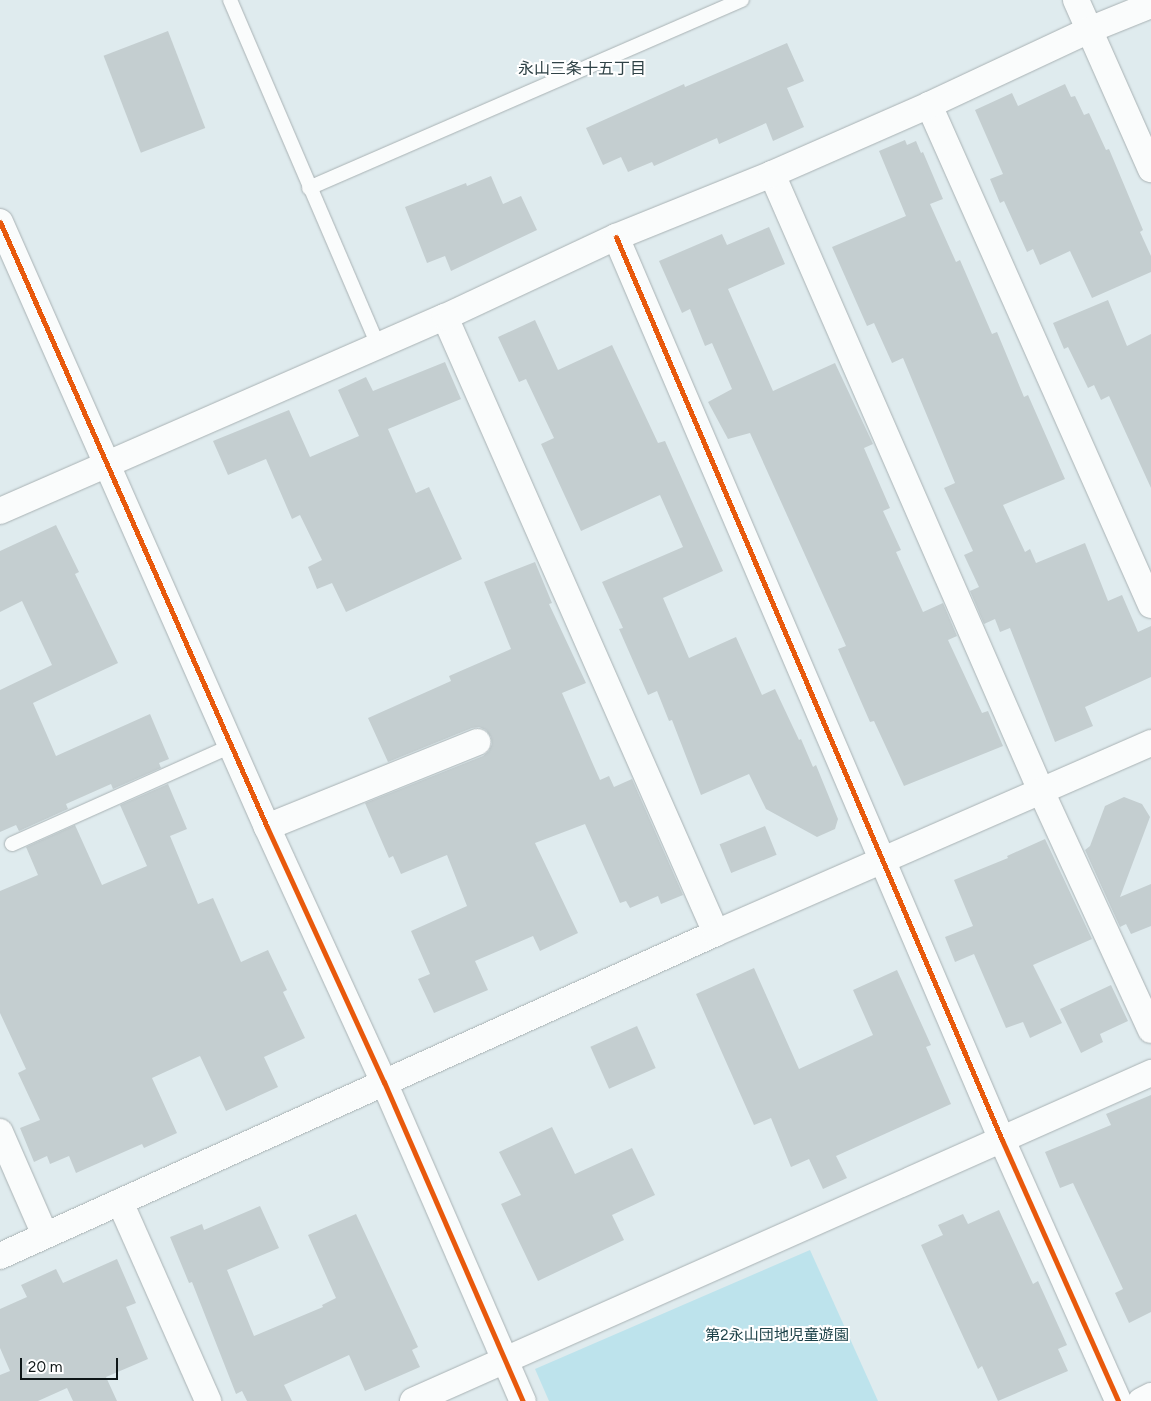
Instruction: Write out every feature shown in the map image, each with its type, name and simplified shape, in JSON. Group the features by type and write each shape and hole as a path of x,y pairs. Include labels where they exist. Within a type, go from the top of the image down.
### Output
{"street":[{"path":"1076,0 1151,169"},
{"path":"0,511 106,463 445,317 616,237 772,174 929,105 1089,30 1151,5"},
{"path":"929,105 1151,605"},
{"path":"772,174 1041,791 1151,1030"},
{"path":"0,222 267,828 384,1082 523,1401"},
{"path":"616,237 881,860 1002,1140 1118,1401"},
{"path":"445,317 613,693 716,932"},
{"path":"267,828 478,742"},
{"path":"0,1256 716,932 1151,743"},
{"path":"413,1401 1151,1073"},
{"path":"0,1132 45,1235"},
{"path":"120,1202 208,1401"},
{"path":"1141,1401 1151,1396"}],"lane":[{"path":"230,0 378,346"},
{"path":"309,188 742,0"},
{"path":"12,844 231,746"}],"green space":[{"name":"第2永山団地児童遊園","path":"810,1250 878,1401 549,1401 535,1369"}],"building":[{"path":"168,31 205,128 141,153 104,56"},
{"path":"787,43 804,81 787,88 804,127 773,141 766,123 719,144 717,138 654,166 652,162 628,172 621,157 603,165 586,128 684,84 685,87"},
{"path":"1065,84 1071,97 1075,96 1084,115 1089,113 1106,150 1109,149 1143,230 1140,232 1151,256 1151,272 1092,298 1070,251 1040,265 1033,249 1027,252 1004,201 1000,203 990,179 1003,174 975,110 1012,93 1018,106"},
{"path":"905,140 907,145 916,141 921,153 923,152 943,199 930,204 956,262 960,260 992,334 997,332 1024,397 1028,395 1065,479 1003,505 1025,552 1030,549 1036,563 1085,543 1108,601 1122,595 1138,632 1151,626 1151,677 1085,707 1093,726 1055,742 1010,628 1000,632 995,619 984,624 970,591 979,587 964,555 973,551 944,488 955,483 903,358 892,363 874,323 867,326 832,247 906,216 879,151"},
{"path":"491,176 503,204 521,196 537,230 451,271 445,256 427,263 405,207 466,183 467,186"},
{"path":"769,227 785,264 728,289 773,391 835,363 873,444 864,448 890,508 883,511 901,550 896,552 923,612 943,603 957,636 948,640 982,713 988,711 1003,746 904,786 874,721 870,722 838,649 846,646 750,433 728,439 708,402 732,389 712,343 705,346 690,309 682,313 659,261 722,234 727,245"},
{"path":"1108,300 1127,346 1151,334 1151,488 1109,396 1101,400 1094,385 1088,388 1068,347 1064,349 1053,323"},
{"path":"535,320 558,370 612,345 658,443 665,441 723,571 663,598 689,658 736,637 762,695 775,689 813,767 816,765 838,819 835,829 817,837 766,809 749,774 701,795 672,720 669,721 657,691 648,695 619,629 623,628 602,582 683,547 660,495 581,531 541,444 554,438 526,379 519,382 498,337"},
{"path":"445,362 461,399 388,429 416,493 429,487 462,559 346,612 332,583 317,589 308,567 322,560 300,515 292,519 266,459 228,475 213,441 289,410 310,457 359,436 338,390 366,377 373,391"},
{"path":"56,525 79,572 75,574 118,663 33,703 56,756 150,714 169,759 159,763 161,768 113,789 111,784 66,804 68,809 19,831 16,825 0,832 0,690 52,665 22,601 0,612 0,551"},
{"path":"535,562 552,603 549,604 586,683 562,693 600,780 609,776 614,787 632,779 683,895 661,904 658,896 630,908 626,901 620,903 585,824 535,843 578,933 540,951 533,936 475,961 488,990 434,1013 418,979 430,974 411,931 467,906 447,855 401,874 393,856 389,858 365,803 483,756 489,751 492,744 491,737 486,730 479,727 472,728 388,762 368,718 451,681 449,676 511,649 484,582"},
{"path":"168,784 187,829 170,836 198,904 213,898 241,962 268,950 287,990 283,992 305,1038 264,1057 278,1087 226,1111 200,1056 152,1078 177,1133 144,1148 142,1144 76,1173 69,1156 50,1164 47,1156 34,1162 20,1128 40,1120 18,1073 26,1069 0,1013 0,891 38,875 26,847 75,825 102,885 147,866 120,805"},
{"path":"1124,797 1142,804 1150,817 1120,897 1151,884 1151,926 1131,934 1126,924 1120,927 1085,850 1090,846 1105,806"},
{"path":"765,826 777,855 731,873 720,844"},
{"path":"1045,839 1092,939 1033,965 1062,1023 1030,1038 1023,1022 1006,1028 974,954 955,962 945,937 973,926 954,880 1008,858 1007,856"},
{"path":"754,968 799,1069 873,1035 853,990 897,970 931,1045 926,1047 951,1104 836,1156 847,1178 823,1189 809,1159 791,1167 771,1118 754,1125 696,994"},
{"path":"1111,985 1128,1021 1100,1034 1103,1042 1081,1053 1060,1009"},
{"path":"637,1026 656,1068 609,1089 590,1047"},
{"path":"1151,1095 1151,1312 1129,1323 1115,1293 1123,1289 1073,1183 1060,1188 1045,1152 1111,1125 1106,1114"},
{"path":"552,1127 575,1174 632,1148 655,1195 612,1215 624,1240 538,1281 501,1204 521,1195 499,1152"},
{"path":"260,1206 279,1248 227,1270 254,1336 323,1307 322,1305 336,1298 308,1235 356,1214 418,1347 412,1350 420,1367 365,1391 349,1355 284,1385 292,1401 247,1401 242,1391 236,1394 192,1282 189,1283 170,1237 202,1224 204,1230"},
{"path":"999,1210 1033,1284 1038,1281 1067,1345 1058,1349 1068,1371 998,1401 982,1366 978,1369 921,1245 943,1235 938,1225 963,1214 968,1224"},
{"path":"117,1259 136,1303 126,1307 148,1359 106,1377 117,1401 73,1401 67,1388 38,1401 0,1401 0,1375 10,1371 0,1348 0,1309 27,1297 21,1285 56,1269 63,1283"}],"cycle path":[{"path":"0,222 267,827 384,1082 523,1401"},
{"path":"616,237 1002,1140 1118,1401"}],"district":[{"name":"永山三条十五丁目","path":"582,69"}]}
